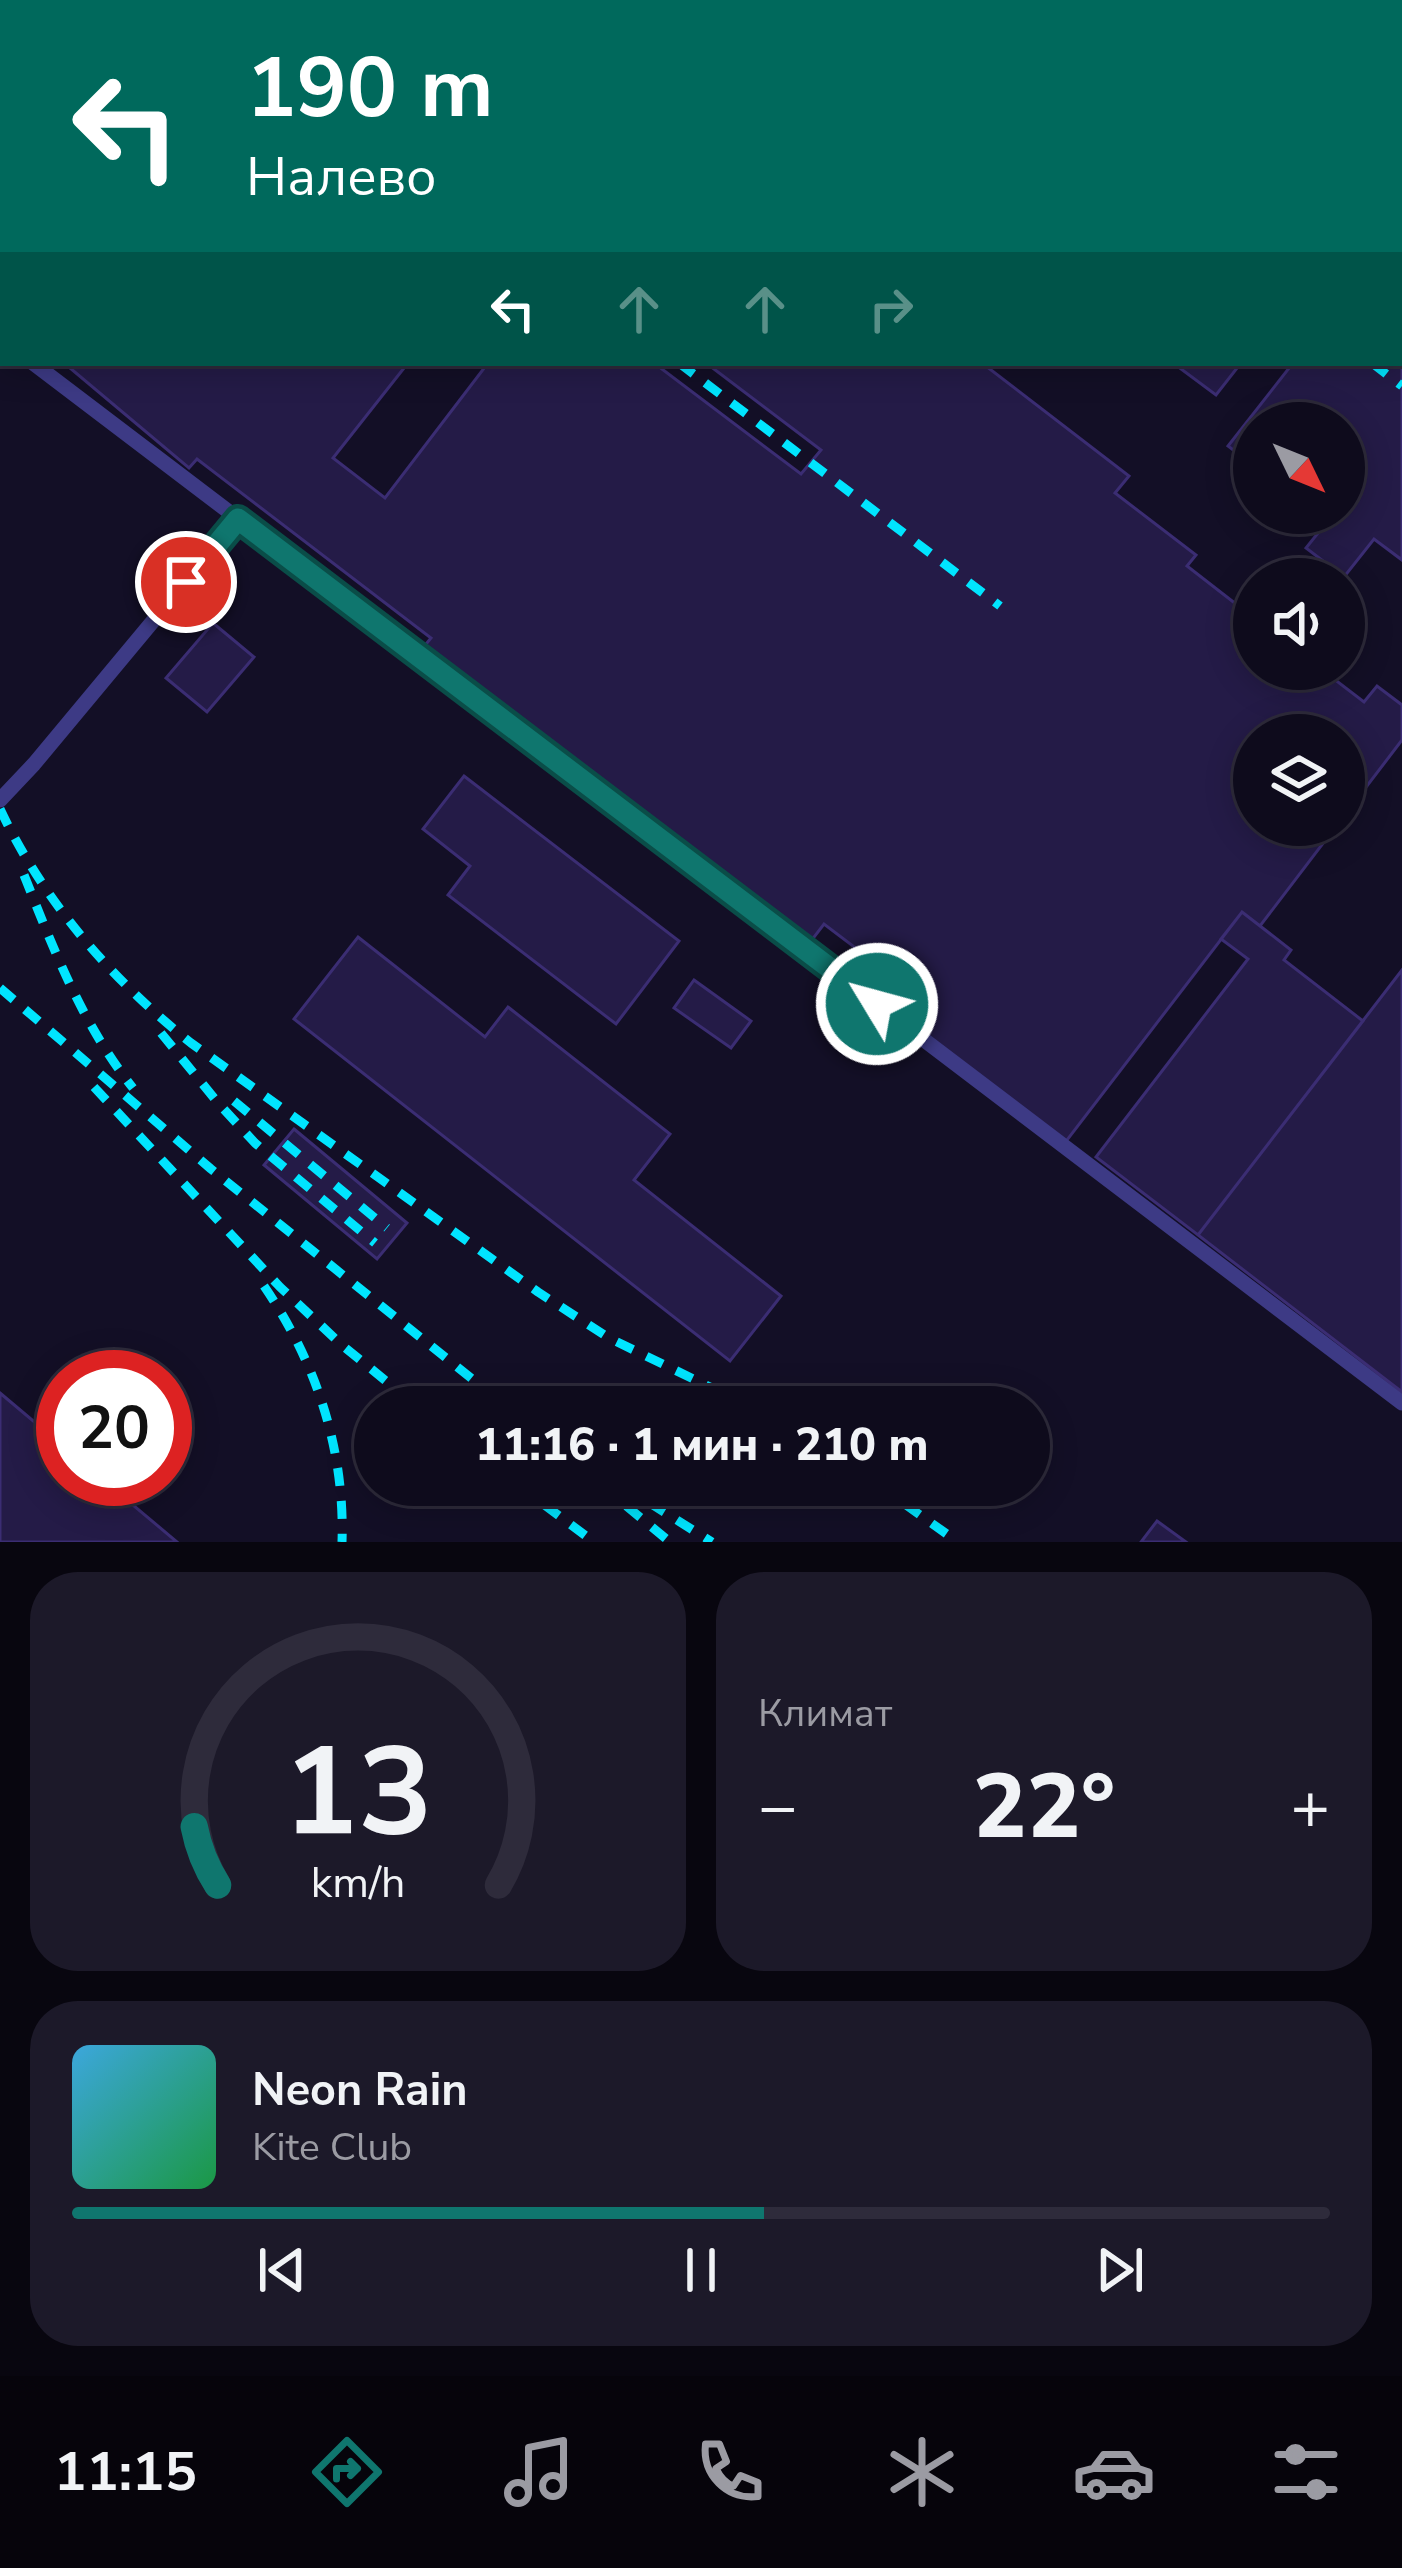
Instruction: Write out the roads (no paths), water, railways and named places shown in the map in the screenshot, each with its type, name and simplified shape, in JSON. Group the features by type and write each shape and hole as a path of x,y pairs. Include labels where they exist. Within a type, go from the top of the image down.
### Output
{"lane":[{"path":"37,366 1402,1402"},
{"path":"0,800 238,519"}],"railway":[{"path":"683,366 1000,606"},
{"path":"1376,366 1402,386"},
{"path":"0,809 37,876 82,937 134,993 191,1043 538,1292 609,1338 708,1386"},
{"path":"24,875 84,1012 133,1088"},
{"path":"0,988 211,1169 481,1386"},
{"path":"161,1033 255,1143 375,1243"},
{"path":"94,1087 280,1287 392,1386"},
{"path":"234,1101 387,1228"},
{"path":"264,1286 299,1345 324,1408 338,1473 342,1542"},
{"path":"546,1506 594,1542"},
{"path":"626,1506 670,1542"},
{"path":"655,1506 712,1542"},
{"path":"907,1506 958,1542"}]}
